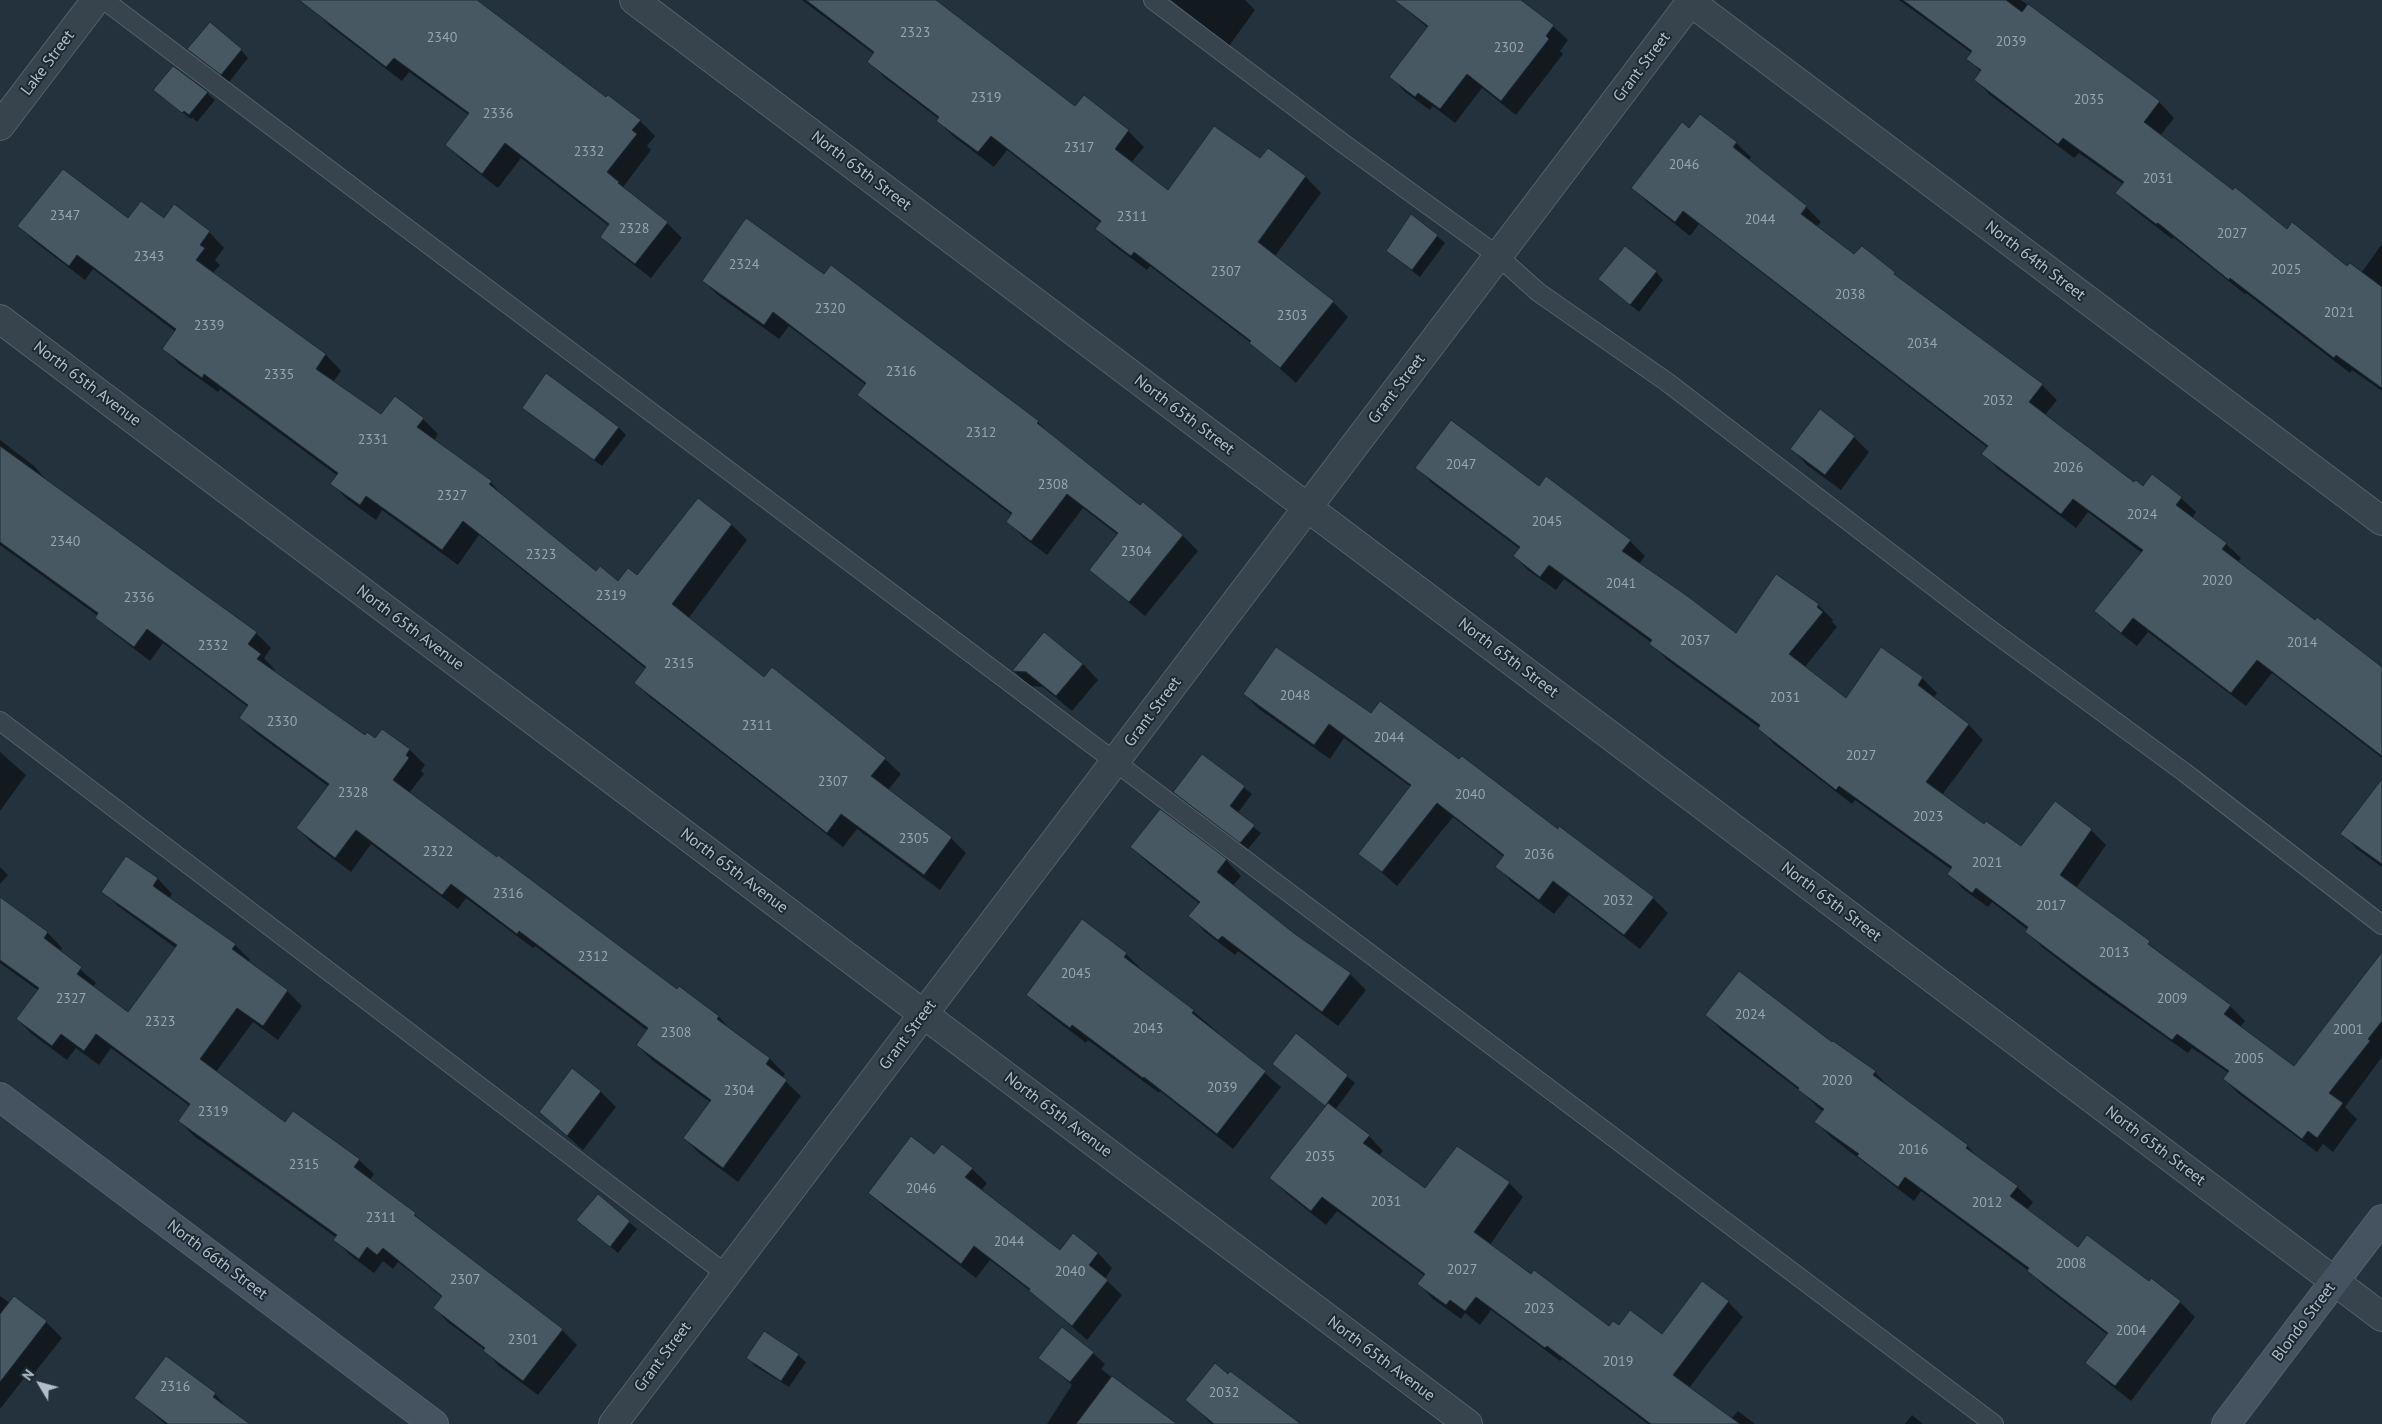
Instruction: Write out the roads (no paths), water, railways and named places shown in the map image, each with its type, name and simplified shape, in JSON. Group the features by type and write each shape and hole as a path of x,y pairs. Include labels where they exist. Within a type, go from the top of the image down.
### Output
{"street":[{"name":"Lake Street","path":"0,126 96,0"},
{"name":"North 65th Street","path":"634,0 2382,1317"},
{"name":"Grant Street","path":"612,1424 1690,1"},
{"name":"North 64th Street","path":"1690,1 2382,521"},
{"name":"North 65th Avenue","path":"0,319 1468,1424"},
{"name":"North 66th Street","path":"0,1097 434,1424"},
{"name":"Blondo Street","path":"2226,1424 2382,1219"}],"lane":[{"path":"104,0 1994,1424"},
{"path":"1153,0 1344,144 1498,256 1538,292 1667,382 1984,625 2184,772 2382,925"},
{"path":"0,721 726,1274"}]}
